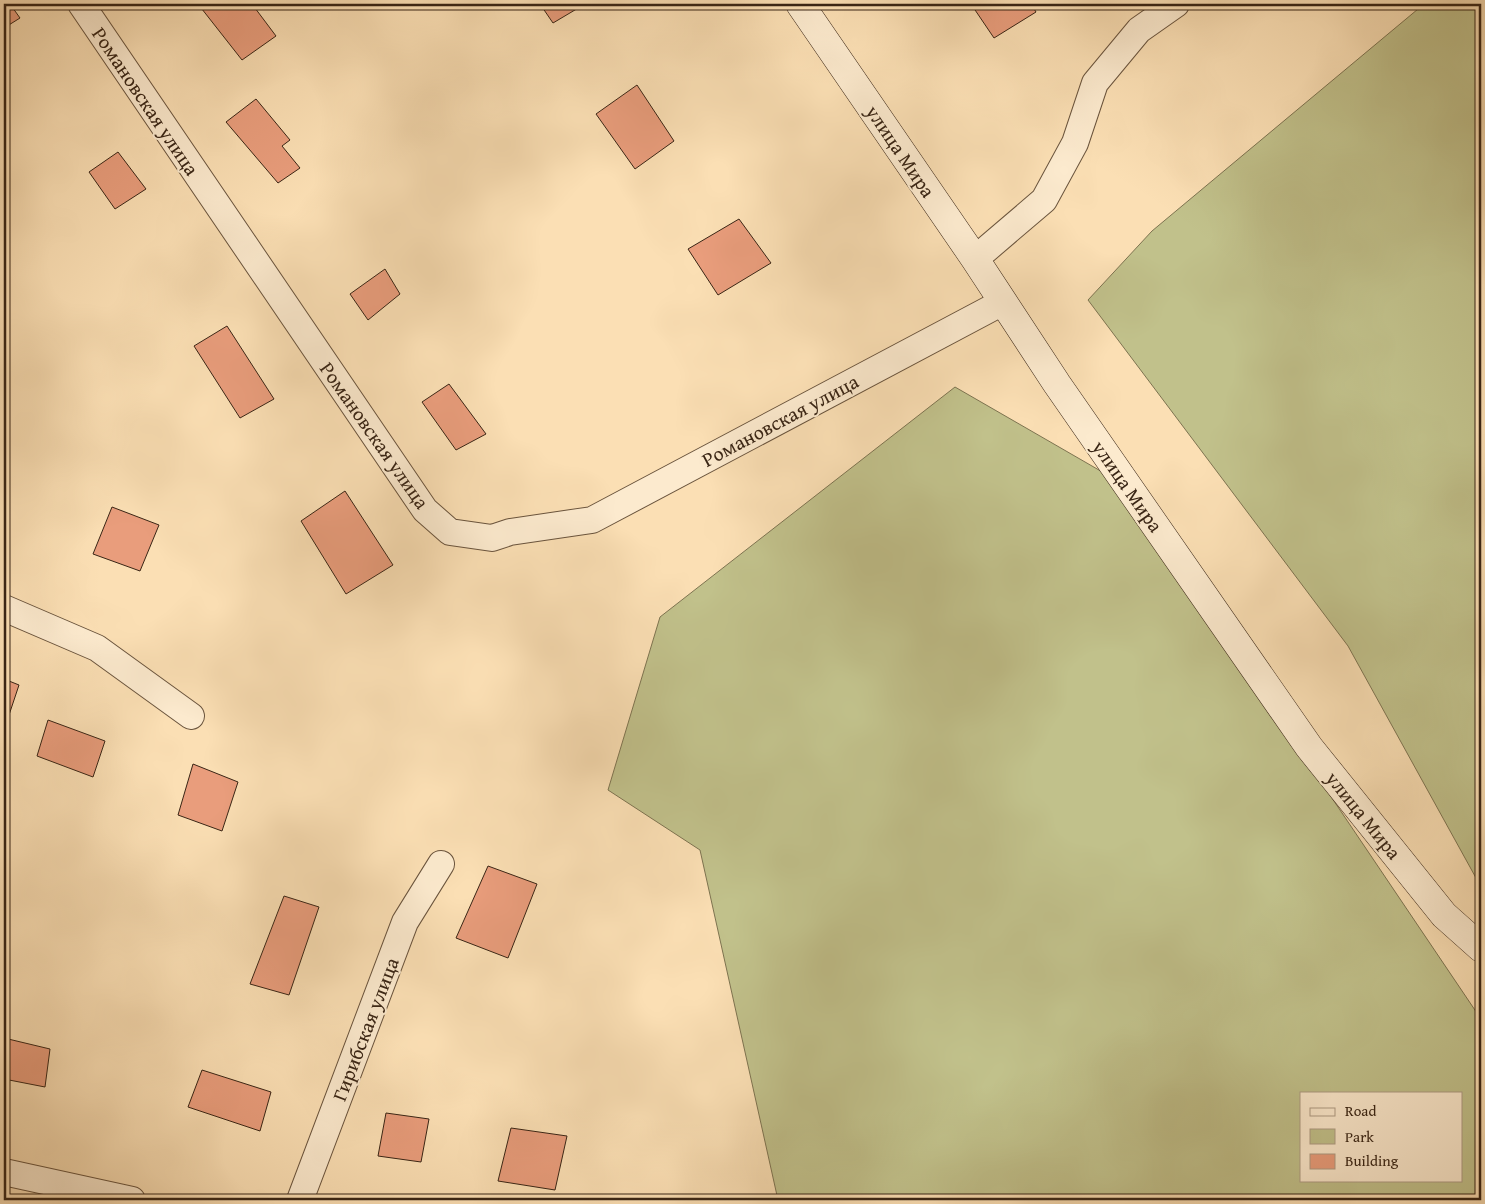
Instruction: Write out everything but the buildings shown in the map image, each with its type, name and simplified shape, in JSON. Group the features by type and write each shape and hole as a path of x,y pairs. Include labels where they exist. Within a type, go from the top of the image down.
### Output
{"street":[{"name":"Романовская улица","path":"81,4 426,510 450,532 492,538 510,532 592,520 1003,302"},
{"name":"улица Мира","path":"800,4 975,260 1057,384 1309,747 1444,915 1481,948"},
{"path":"975,260 1044,200 1075,144 1095,83 1139,30 1176,4"},
{"path":"4,608 97,648 191,716"},
{"name":"Гирибская улица","path":"300,1200 405,922 441,864"},
{"path":"4,1172 132,1200"}],"green space":[{"path":"1424,4 1481,4 1481,887 1348,646 1088,300 1152,231"},
{"path":"955,387 1118,481 1481,1019 1481,1200 778,1200 700,850 608,790 660,617"}]}
